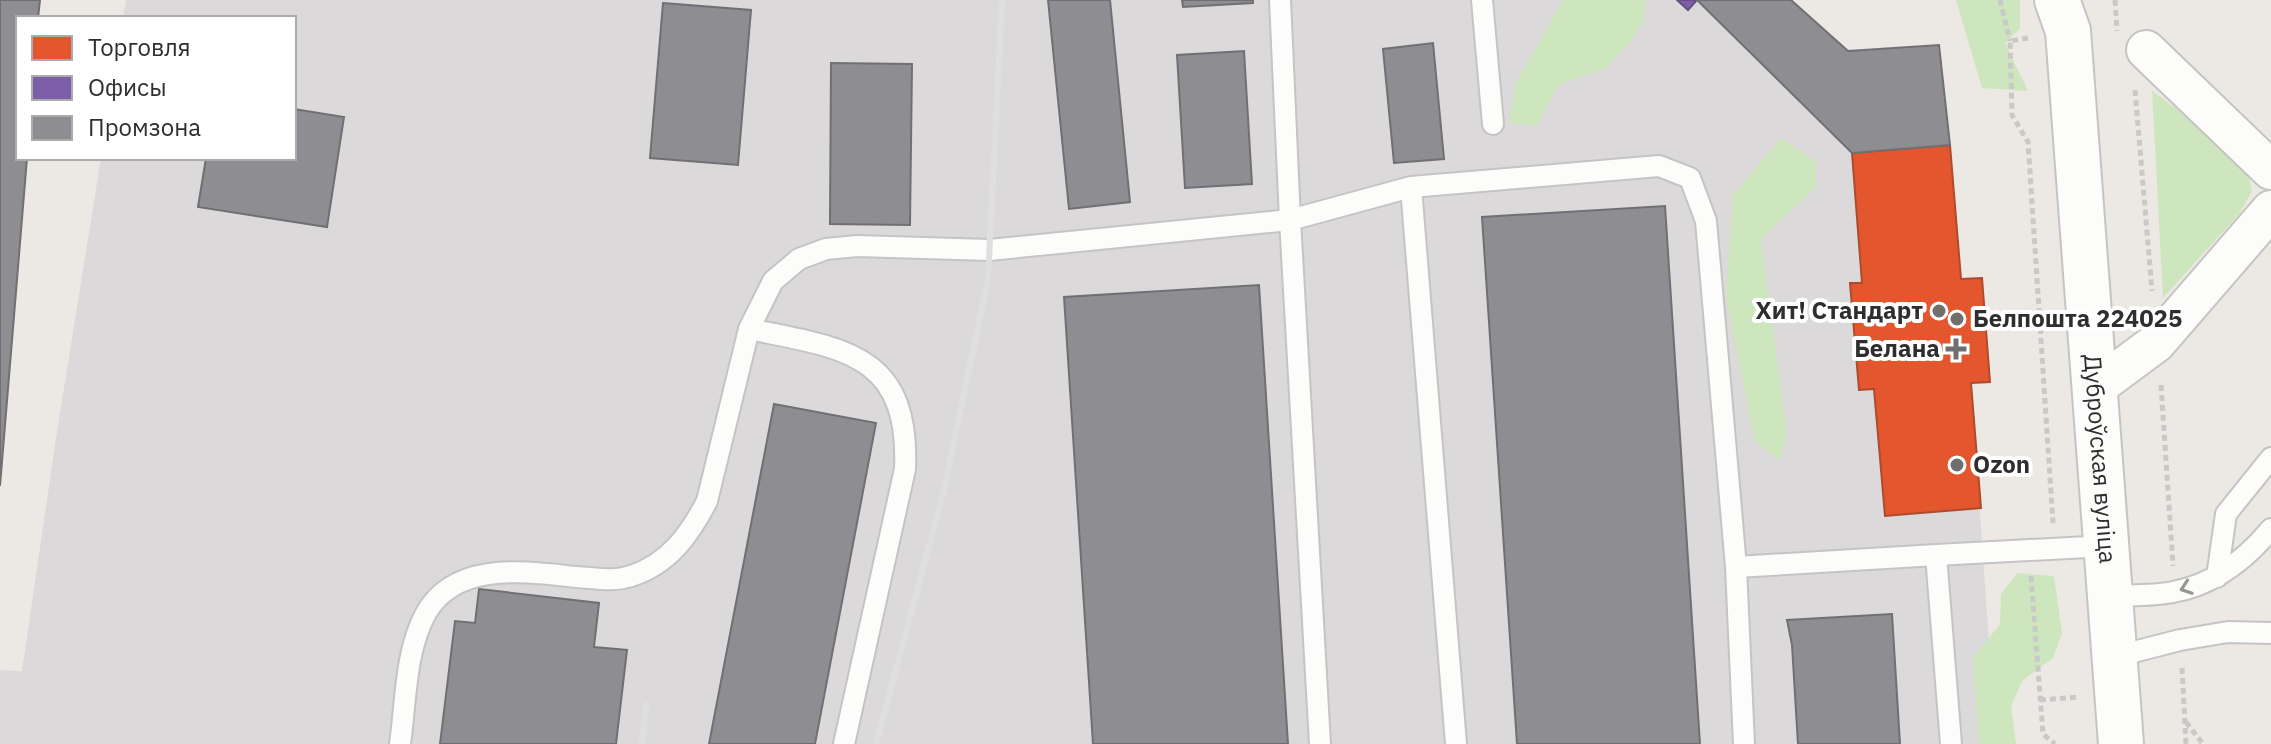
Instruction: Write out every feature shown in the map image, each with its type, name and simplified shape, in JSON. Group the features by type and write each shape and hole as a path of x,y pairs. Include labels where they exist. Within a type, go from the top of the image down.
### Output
{"main road":[{"name":"Дуброўская вуліца","path":"2062,16 2121,744"}],"street":[{"path":"2131,42 2271,170"},
{"path":"2094,389 2156,343 2271,210"}],"lane":[{"path":"1280,0 1320,744"},
{"path":"1482,0 1493,124"},
{"path":"400,744 413,648 427,610 439,595 456,583 501,572 609,580 629,577 646,570 680,544 707,501 749,329 773,281 799,259 826,249 857,246 989,250 1290,220 1411,187 1659,166 1690,178 1706,221 1736,567 1744,744"},
{"path":"1411,187 1456,744"},
{"path":"749,329 845,352 877,371 898,401 906,437 905,469 844,744"},
{"path":"2217,577 2226,514 2271,458"},
{"path":"2110,596 2174,592 2217,577 2252,552 2271,529"},
{"path":"1736,567 2106,546"},
{"path":"1936,555 1951,744"},
{"path":"2114,657 2180,640 2228,632 2271,633"}],"path":[{"path":"2000,0 2010,41 2012,115 2028,142 2055,547 2031,576 2043,734 2055,744"},
{"path":"2010,41 2062,16 2131,42"},
{"path":"2185,722 2203,744"}],"shaded area":[{"path":"126,0 1791,0 1848,51 1939,45 1961,278 1982,278 1990,382 1971,384 1996,744 0,744 0,670 22,671 101,160 296,160 296,16 123,16"}],"green space":[{"path":"1563,0 1645,0 1644,20 1628,45 1606,68 1558,85 1537,126 1509,123 1516,83"},
{"path":"1956,0 2020,0 2020,29 2005,43 2028,91 1982,88"},
{"path":"2152,91 2195,122 2248,172 2252,191 2240,213 2163,298"},
{"path":"1781,138 1816,162 1816,187 1761,239 1787,435 1779,461 1755,441 1726,296 1733,195"},
{"path":"2017,573 2054,576 2062,633 2053,658 2022,681 2011,706 2016,744 1979,744 1973,658 2000,624 2001,594"}],"building: Торговля":[{"path":"1950,145 1961,279 1982,278 1990,382 1971,383 1981,508 1885,516 1874,389 1859,390 1850,283 1862,283 1852,153"}],"building: Офисы":[{"path":"1677,0 1697,0 1688,10"}],"building: Промзона":[{"path":"0,0 40,0 38,16 16,16 16,160 27,160 0,486"},
{"path":"1048,0 1110,0 1130,202 1069,209"},
{"path":"1182,0 1253,0 1253,3 1183,7"},
{"path":"1697,0 1791,0 1848,51 1939,45 1950,145 1852,153"},
{"path":"663,3 751,10 738,165 650,158"},
{"path":"1433,43 1444,159 1394,163 1383,49"},
{"path":"1244,51 1252,184 1185,188 1177,55"},
{"path":"831,63 912,64 910,225 830,224"},
{"path":"296,109 344,117 327,227 198,207 206,160 296,160"},
{"path":"1665,206 1700,744 1517,744 1482,217"},
{"path":"1259,285 1288,744 1093,744 1064,297"},
{"path":"774,404 876,423 815,744 709,744"},
{"path":"479,589 599,603 594,647 627,650 616,744 440,744 455,621 475,623"},
{"path":"1892,614 1900,744 1798,744 1792,645 1787,620"}],"railway":[{"path":"876,744 943,494 988,279 1002,0"},
{"path":"642,744 646,705"}],"place":[{"name":"Хит! Стандарт","path":"1939,311"},
{"name":"Белпошта 224025","path":"1957,319"},
{"name":"Белана","path":"1956,349"},
{"name":"Ozon","path":"1957,465"}]}
